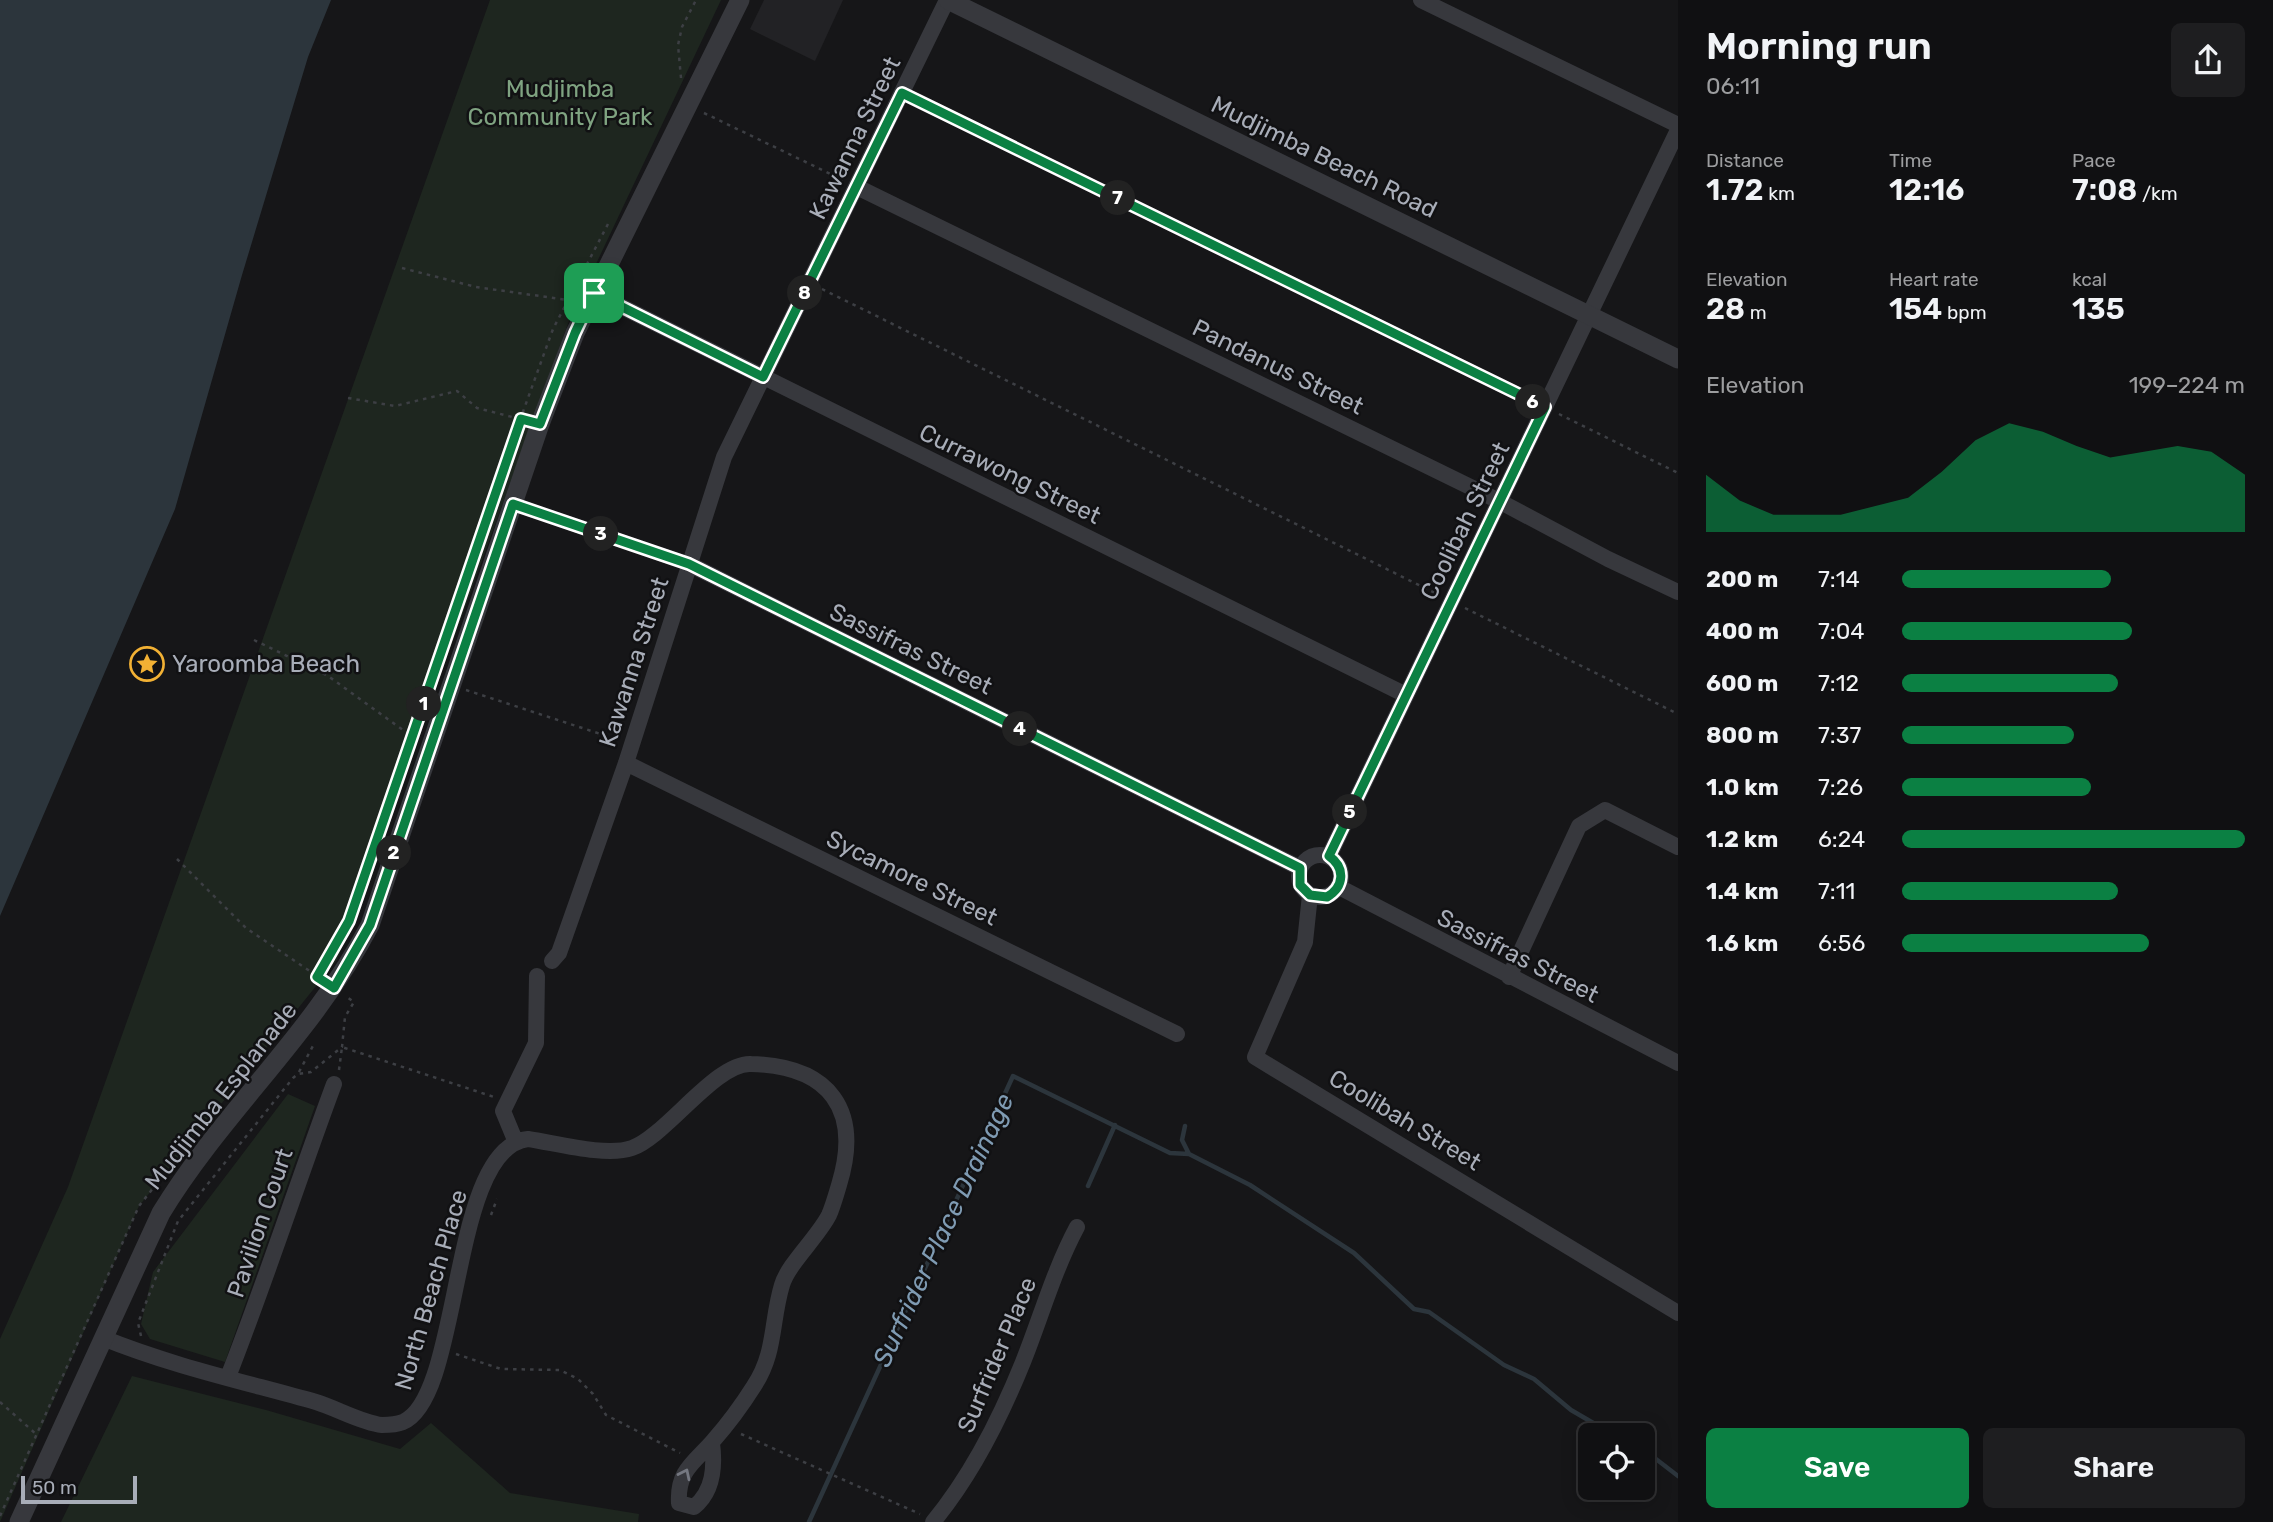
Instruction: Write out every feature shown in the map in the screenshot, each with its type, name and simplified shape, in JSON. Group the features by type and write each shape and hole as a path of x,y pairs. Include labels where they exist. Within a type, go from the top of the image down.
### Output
{"street":[{"name":"Mudjimba Esplanade","path":"19,1522 148,1238 172,1195 340,992 370,925 422,741 450,685 583,300 740,0"},
{"name":"Kawanna Street","path":"552,961 559,953 626,763 724,457 947,0"},
{"name":"Mudjimba Beach Road","path":"947,0 1678,359"},
{"path":"1421,0 1678,127"},
{"name":"Coolibah Street","path":"1329,856 1678,127"},
{"name":"Pandanus Street","path":"857,187 1499,501 1608,559 1678,592"},
{"name":"Currawong Street","path":"583,300 763,377 1406,695"},
{"name":"Sassifras Street","path":"689,564 1300,868"},
{"name":"Sycamore Street","path":"626,763 1177,1034"},
{"path":"1508,977 1578,826 1605,810 1678,847"},
{"path":"1329,856 1340,867 1342,874 1339,887 1327,897 1310,895 1300,885 1300,868 1310,857 1329,856"},
{"name":"Sassifras Street","path":"1339,887 1678,1063"},
{"name":"Coolibah Street","path":"1310,895 1306,942 1255,1057 1678,1313"},
{"path":"537,976 537,1043 503,1111 515,1140 528,1139 616,1152 635,1147 716,1078 748,1063 795,1070 832,1092 845,1118 847,1159 829,1215 782,1283 772,1349 756,1384 717,1437 692,1460 678,1488 679,1503 694,1507 703,1500 716,1467 717,1437"},
{"name":"Pavilion Court","path":"228,1377 334,1084"},
{"name":"North Beach Place","path":"103,1338 144,1354 327,1405 381,1425 402,1422 421,1408 442,1349 470,1222 490,1172 505,1148 515,1140"},
{"name":"Surfrider Place","path":"945,1522 953,1499 996,1425 1023,1362 1063,1254 1077,1227"},
{"name":"Surfrider Place","path":"926,1518 953,1499"}],"path":[{"path":"680,86 678,45 682,27 696,0"},
{"path":"902,93 1678,472"},
{"path":"704,113 857,187"},
{"path":"317,977 349,921 422,741 521,419 553,329 583,300 612,217"},
{"path":"402,268 476,288 583,300"},
{"path":"810,283 1678,714"},
{"path":"348,398 395,405 457,391 477,408 540,424"},
{"path":"513,504 689,564"},
{"path":"254,640 328,676 422,741"},
{"path":"450,685 632,745"},
{"path":"177,859 246,928 354,1002 345,1017 341,1064 334,1084"},
{"path":"342,1047 497,1098"},
{"path":"148,1343 140,1334 138,1323 178,1221 293,1077 312,1072 342,1047"},
{"path":"0,1516 139,1206 170,1167"},
{"path":"442,1349 502,1368 560,1370 578,1380 593,1394 607,1415 692,1460"},
{"path":"0,1402 36,1434 55,1442"},
{"path":"717,1437 735,1432 926,1518"}],"shaded area":[{"path":"0,0 331,0 308,57 175,509 0,916"},
{"path":"764,0 843,0 815,61 750,29"}],"green space":[{"name":"Mudjimba Community Park","path":"490,0 721,0 569,321 337,960 139,1206 0,1522 0,1339 68,1187"},
{"path":"288,1094 315,1106 225,1362 150,1339 141,1324 153,1272"},
{"path":"132,1376 266,1410 400,1449 431,1423 510,1493 639,1514 638,1522 61,1522"}],"waterway":[{"name":"Surfrider Place Drainage","path":"809,1522 1013,1076 1170,1153 1189,1154"},
{"path":"1088,1186 1115,1125"},
{"path":"1185,1126 1182,1140 1189,1154 1250,1185 1354,1253 1414,1309 1429,1312 1504,1365 1534,1379 1571,1410 1593,1423"},
{"path":"1655,1458 1678,1476"}],"place":[{"name":"Yaroomba Beach","path":"147,664"}],"route":[{"path":"902,93 1545,407 1329,856 1340,867 1342,874 1339,887 1334,893 1320,898 1310,895 1300,885 1300,868 689,564 513,504 370,925 334,988 317,977 349,921 521,419 540,424 575,333 594,293 763,377 902,93"}]}
